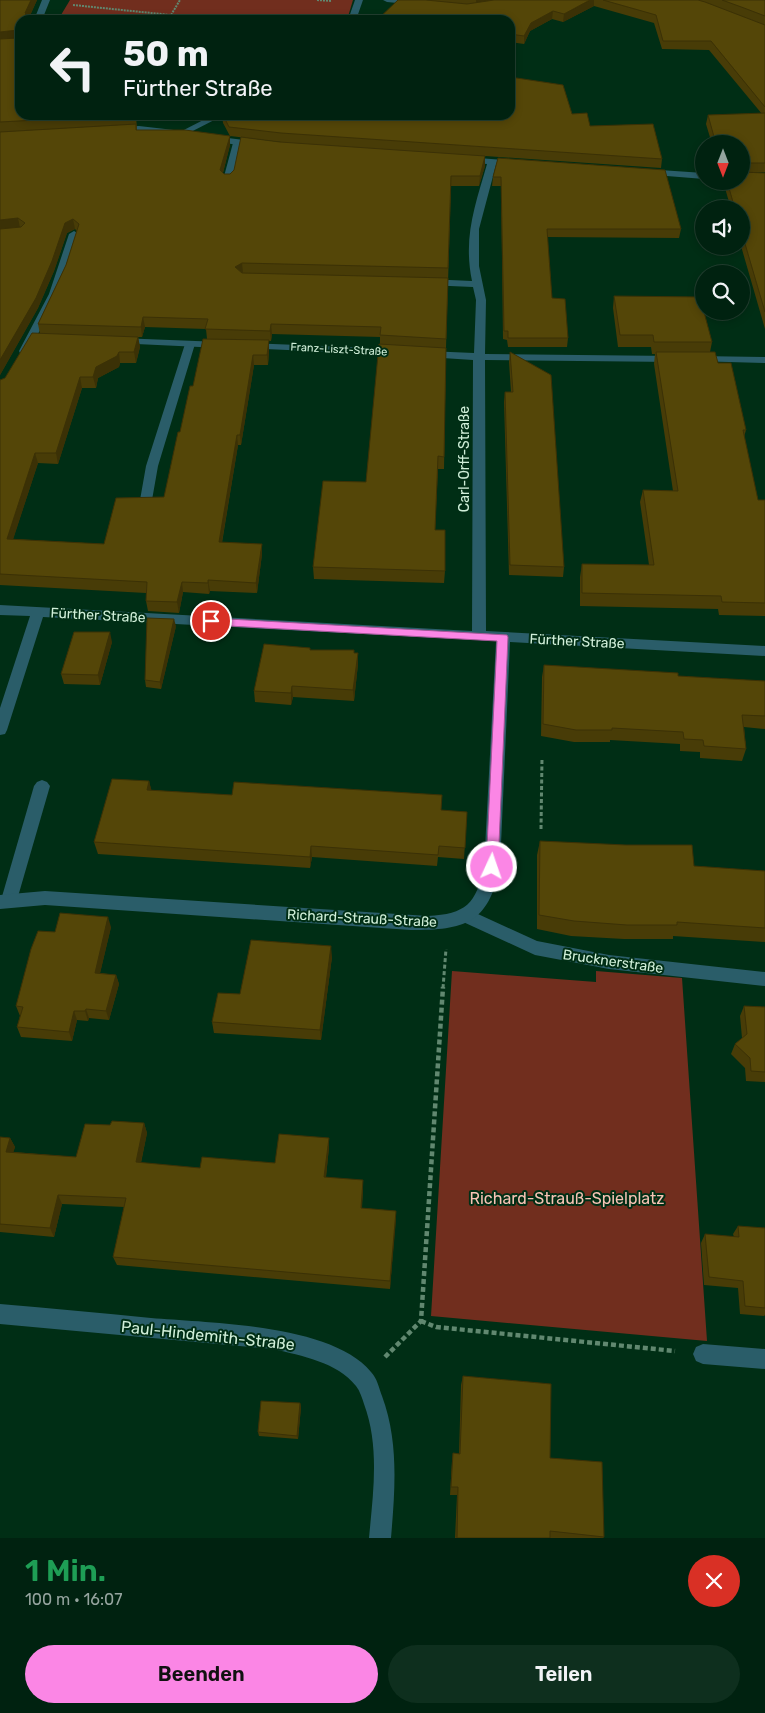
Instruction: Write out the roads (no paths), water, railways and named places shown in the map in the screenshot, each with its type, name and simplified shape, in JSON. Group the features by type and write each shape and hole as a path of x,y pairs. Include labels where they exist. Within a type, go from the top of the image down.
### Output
{"street":[{"path":"40,15 46,0"},
{"path":"354,15 359,0"},
{"path":"387,0 423,4"},
{"path":"180,134 209,120"},
{"path":"104,131 138,129 270,146"},
{"path":"228,180 237,143"},
{"path":"454,159 529,164"},
{"name":"Carl-Orff-Straße","path":"479,636 479,357 482,300 474,266 474,229 492,162"},
{"path":"632,172 695,176"},
{"path":"16,363 37,339 68,261 74,234"},
{"path":"419,282 478,284"},
{"name":"Franz-Liszt-Straße","path":"112,341 334,348 479,357 765,360"},
{"path":"146,500 152,466 190,344"},
{"name":"Fürther Straße","path":"0,610 765,651"},
{"path":"0,730 38,612"},
{"path":"467,916 478,906 486,894 492,867 503,637"},
{"path":"4,901 42,786"},
{"name":"Richard-Strauß-Straße","path":"4,901 45,898 418,923 452,921 467,916"},
{"name":"Brucknerstraße","path":"467,916 536,948 609,962 765,979"},
{"name":"Paul-Hindemith-Straße","path":"0,1314 273,1339 300,1345 345,1364 364,1379 376,1407 381,1425 384,1478 380,1538"},
{"path":"703,1354 765,1359"}],"park label":[{"name":"Richard-Strauß-Spielplatz","path":"567,1198"}]}
